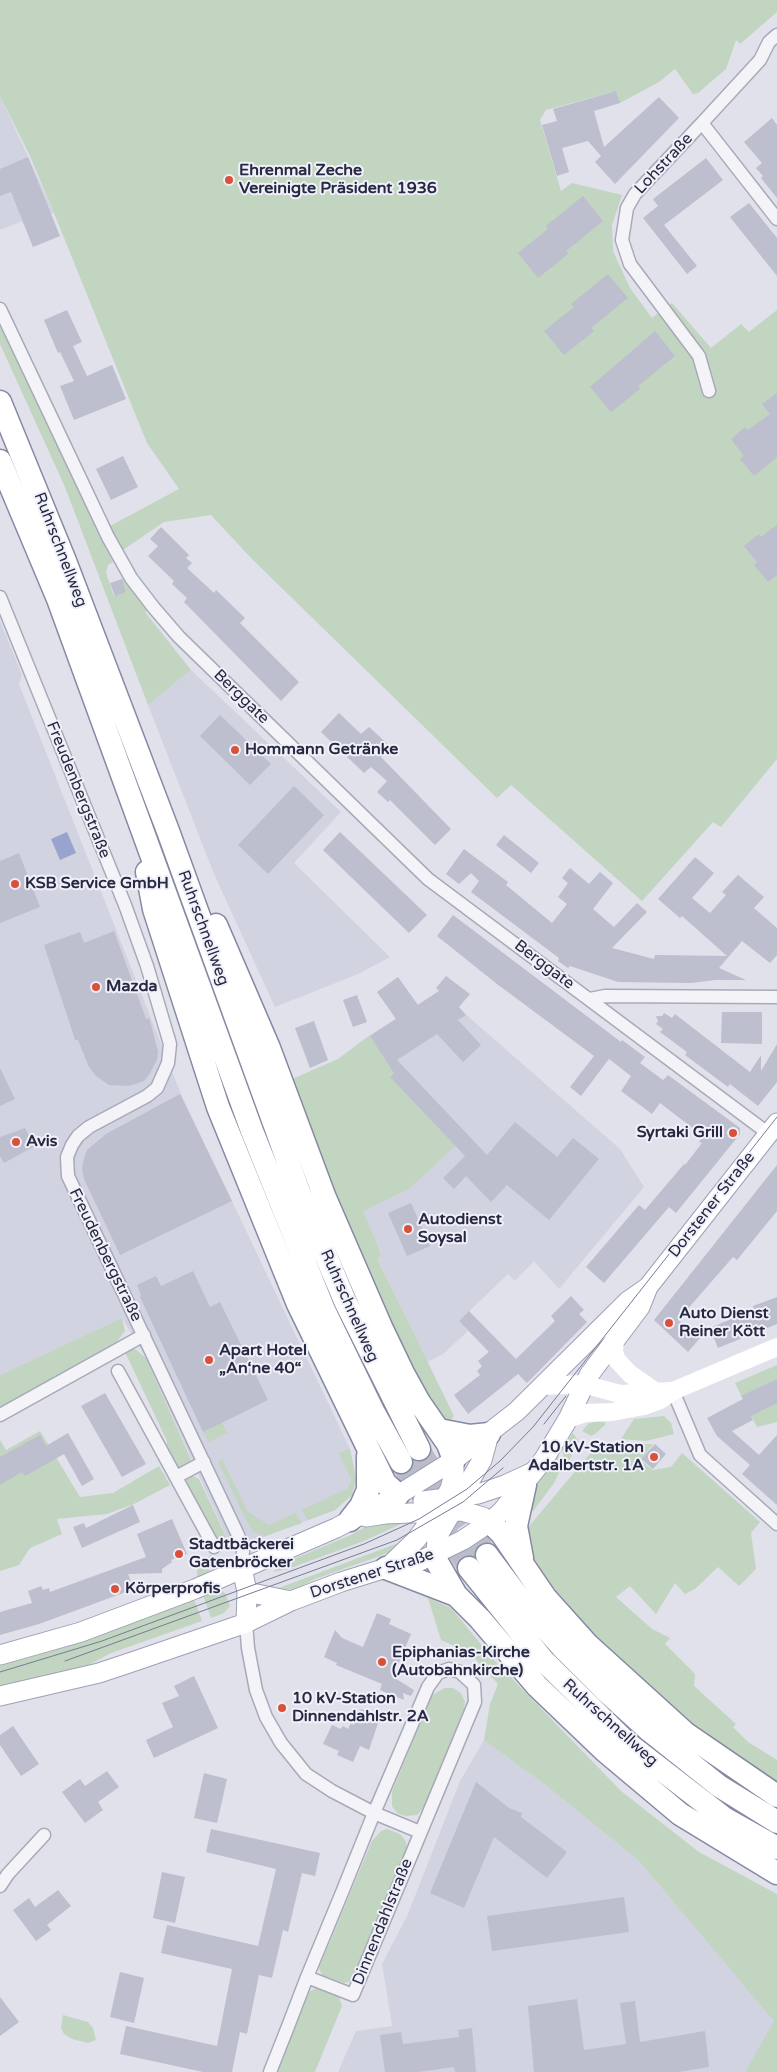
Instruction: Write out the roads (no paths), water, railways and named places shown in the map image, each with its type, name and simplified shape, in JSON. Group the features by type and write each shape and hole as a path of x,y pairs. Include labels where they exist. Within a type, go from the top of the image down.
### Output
{"highway":[{"name":"Ruhrschnellweg","path":"0,402 65,561 146,772 299,1192 345,1301 419,1449"},
{"name":"Ruhrschnellweg","path":"0,461 58,599 133,800 252,1131 324,1310 373,1411 401,1462"},
{"path":"146,772 262,1030 358,1277 403,1373 419,1402 452,1452 454,1460"},
{"path":"133,800 154,909 218,1107 298,1304 367,1448 386,1483 398,1496"},
{"path":"439,1430 470,1436 489,1434"},
{"path":"350,1520 361,1506 368,1490 367,1448"},
{"path":"524,1566 516,1526 529,1478"},
{"path":"490,1522 502,1534 545,1598 588,1645 685,1733 777,1796"},
{"path":"436,1554 436,1562 456,1595 480,1619 536,1686 605,1751 680,1814 777,1873"},
{"name":"Ruhrschnellweg","path":"777,1822 719,1786 650,1731 611,1696 557,1642 524,1603 478,1561 542,1660 627,1743 724,1818 777,1848"},
{"path":"386,1568 456,1595"}],"main road":[{"name":"Dorstener Straße","path":"0,1696 99,1673 246,1623 291,1601 386,1568 418,1562 436,1554 490,1522 502,1511 529,1478 568,1419 583,1384 615,1338 640,1307 648,1287 773,1128"},
{"name":"Dorstener Straße","path":"0,1656 81,1632 195,1589 350,1520 398,1496 454,1460 489,1434 544,1386 628,1301 648,1287"},
{"path":"386,1568 416,1540 448,1505 482,1460 489,1434"},
{"path":"436,1554 437,1537 448,1505 454,1460"},
{"path":"350,1520 448,1505 529,1478"},
{"path":"398,1496 448,1505 482,1517 490,1522"},
{"path":"242,1568 247,1592 246,1623"},
{"name":"Dorstener Straße","path":"247,1592 291,1601"}],"street":[{"path":"702,124 760,60 769,42 777,35"},
{"name":"Lohstraße","path":"709,391 699,356 630,264 622,240 628,208 635,194 702,124 777,218"},
{"name":"Berggate","path":"0,308 108,537 131,578 179,637 428,879 590,999 773,1128"},
{"name":"Freudenbergstraße","path":"0,597 125,905 147,966 170,1044 168,1063 157,1088 147,1096 89,1127 72,1145 68,1157 68,1176 238,1535 243,1550 242,1568"},
{"name":"Berggate","path":"590,999 605,996 777,997"},
{"name":"Freudenbergstraße","path":"0,1415 144,1335"},
{"path":"615,1338 614,1352 617,1360 630,1374 653,1390"},
{"path":"568,1419 585,1413 612,1412 644,1406 660,1400 673,1391 777,1347"},
{"path":"118,1371 214,1547"},
{"path":"544,1386 583,1384 620,1394 653,1390 673,1391"},
{"path":"673,1391 700,1455 777,1524"},
{"path":"176,1477 204,1462"},
{"path":"246,1623 248,1648 256,1690 266,1717 281,1743 306,1774 332,1791 374,1813 420,1832"},
{"name":"Dinnendahlstraße","path":"270,2072 374,1813 428,1687 438,1672 449,1669 468,1677 474,1685 475,1702 353,1995 308,1978"},
{"path":"0,1886 8,1874 44,1835"}],"water":[{"path":"67,832 76,853 60,860 51,839"}],"tunnel":[{"path":"419,1449 451,1503 487,1555"},
{"path":"401,1462 469,1568"}],"tram line":[{"path":"0,1672 102,1641 364,1544 419,1519 467,1489 500,1461 533,1427 777,1117"},
{"path":"544,1424 566,1396"},
{"path":"65,1661 397,1540 463,1502 503,1468"}],"place":[{"name":"Ehrenmal Zeche Vereinigte Präsident 1936","path":"229,180"},
{"name":"Hommann Getränke","path":"235,750"},
{"name":"KSB Service GmbH","path":"15,884"},
{"name":"Mazda","path":"96,987"},
{"name":"Syrtaki Grill","path":"733,1133"},
{"name":"Avis","path":"16,1142"},
{"name":"Autodienst Soysal","path":"408,1229"},
{"name":"Auto Dienst Reiner Kött","path":"669,1323"},
{"name":"Apart Hotel „An‘ne 40“","path":"209,1360"},
{"name":"10 kV-Station Adalbertstr. 1A","path":"654,1457"},
{"name":"Stadtbäckerei Gatenbröcker","path":"179,1554"},
{"name":"Körperprofis","path":"115,1589"},
{"name":"Epiphanias-Kirche (Autobahnkirche)","path":"382,1662"},
{"name":"10 kV-Station Dinnendahlstr. 2A","path":"282,1708"}]}
